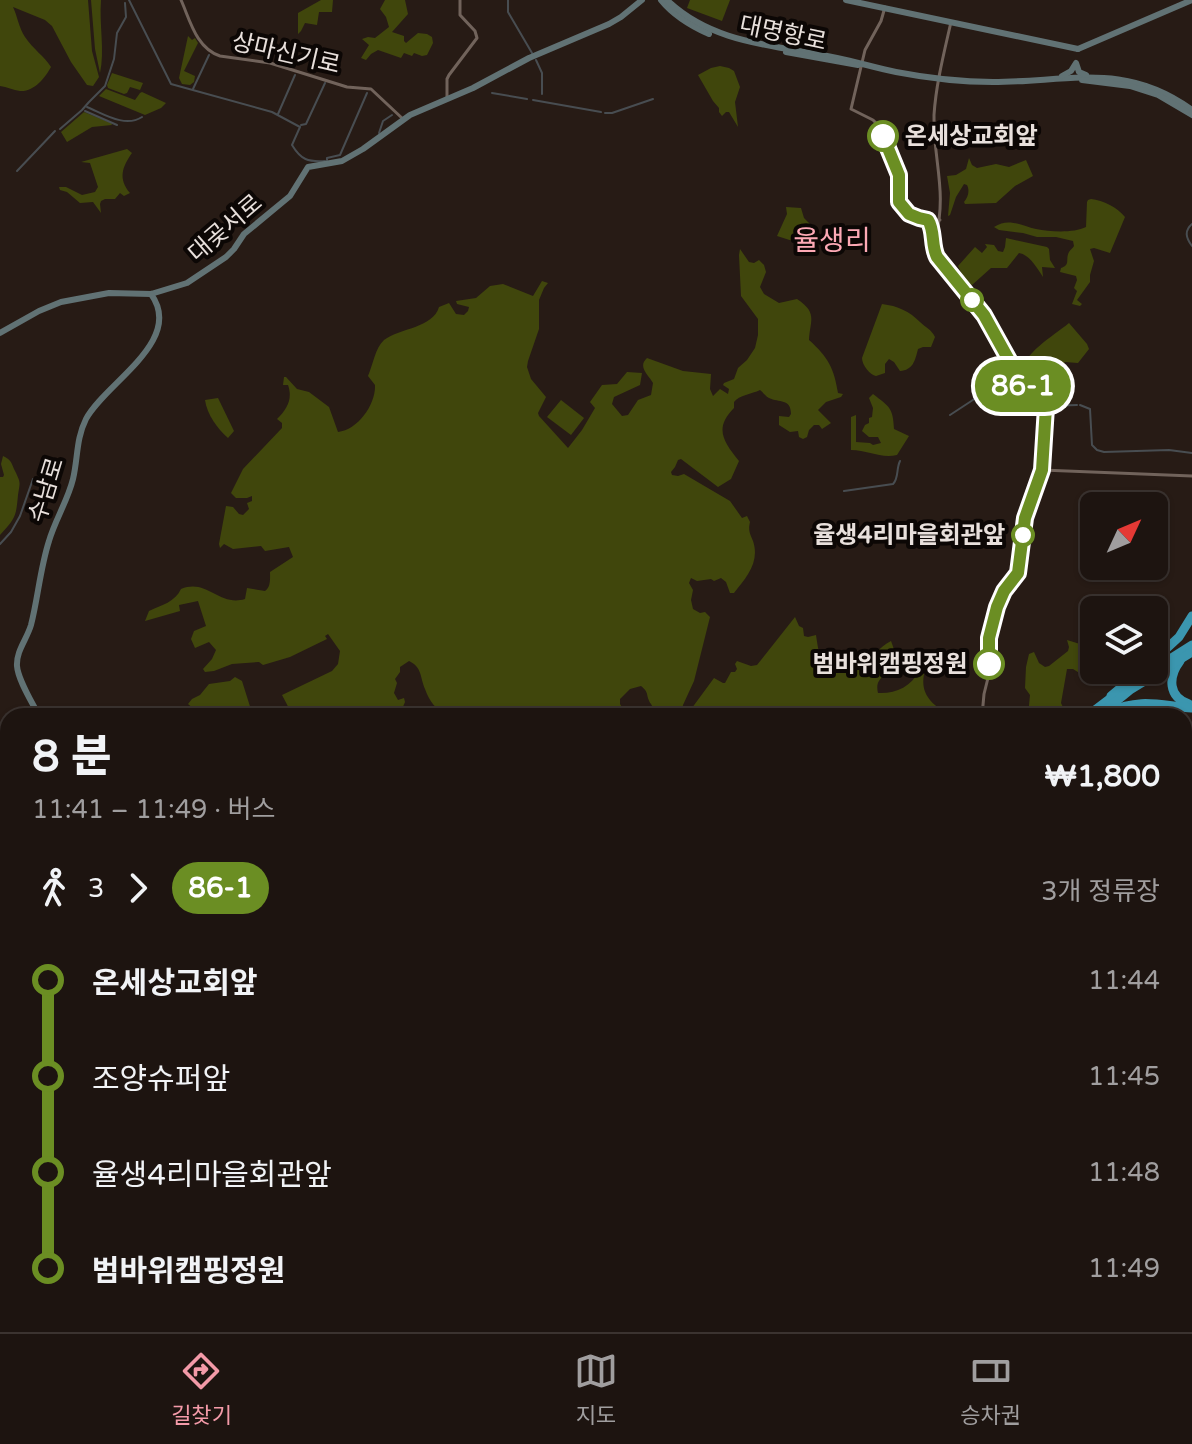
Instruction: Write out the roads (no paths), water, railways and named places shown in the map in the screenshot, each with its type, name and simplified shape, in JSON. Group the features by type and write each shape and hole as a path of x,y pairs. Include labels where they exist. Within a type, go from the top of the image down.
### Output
{"highway":[{"path":"1168,647 1179,637 1192,616"},
{"path":"1168,660 1192,645"},
{"path":"1192,652 1182,658 1172,679 1177,697 1192,706"},
{"path":"1106,708 1192,652"},
{"path":"1104,708 1128,684"},
{"path":"1105,708 1135,684"},
{"path":"1117,708 1159,703 1192,706"}],"street":[{"name":"상마신기로","path":"181,0 192,28 212,53 270,63 347,87 371,89 403,119"},
{"path":"447,99 449,75 477,38 475,31 460,15 460,0"},
{"name":"대곶서로","path":"0,333 61,302 109,293 151,294 187,283 226,257 244,234 290,196 308,167 342,161 403,119 616,20 642,0"},
{"name":"대명항로","path":"664,0 693,27 727,40 853,66 939,78 991,82 1089,76 1116,78 1167,94 1192,113"},
{"path":"846,0 1078,49 1192,0"},
{"path":"885,7 861,65 851,109 878,125 899,175 898,197 903,208 914,217 940,220"},
{"path":"934,244 942,199 934,120 951,22"},
{"path":"1075,78 1078,49"},
{"path":"1076,63 1079,72 1089,76"},
{"path":"1057,79 1068,73 1076,63"},
{"name":"대명항로","path":"1075,78 1130,86 1158,95 1192,113"},
{"path":"928,220 937,257 990,324 1022,385 1046,405 1042,470 1025,518 1018,573 1000,598 989,638 989,674 983,708"},
{"name":"수남로","path":"35,708 19,674 17,656 31,625 50,538 74,478 82,430 97,402 138,362 150,344 160,315 151,294"},
{"path":"1042,470 1192,476"}],"waterway":[{"path":"129,0 171,84 272,112 300,127 292,145 302,157 325,161"},
{"path":"508,0 508,12 532,53"},
{"path":"60,129 105,86 114,59 117,33 126,17 125,3"},
{"path":"193,89 209,55"},
{"path":"536,60 542,73 542,94"},
{"path":"278,114 295,75"},
{"path":"301,125 306,124 325,83"},
{"path":"327,160 340,155 367,93"},
{"path":"492,93 527,99"},
{"path":"605,113 653,99"},
{"path":"533,100 601,112"},
{"path":"87,107 122,121 142,117"},
{"path":"85,111 117,125"},
{"path":"379,133 383,121 392,115"},
{"path":"17,171 55,131"},
{"path":"1192,224 1187,235 1192,246"},
{"path":"987,391 1010,381"},
{"path":"1012,382 1044,405"},
{"path":"950,415 982,394"},
{"path":"1048,406 1077,405"},
{"path":"1080,405 1090,409 1092,445 1097,450 1192,453"},
{"path":"844,491 893,484 900,461"},
{"path":"0,544 20,516 33,479"}],"place":[{"name":"온세상교회앞","path":"883,136"},
{"name":"율생4리마을회관앞","path":"1023,535"},
{"name":"범바위캠핑정원","path":"989,664"}],"district":[{"name":"율생리","path":"832,240"}]}
